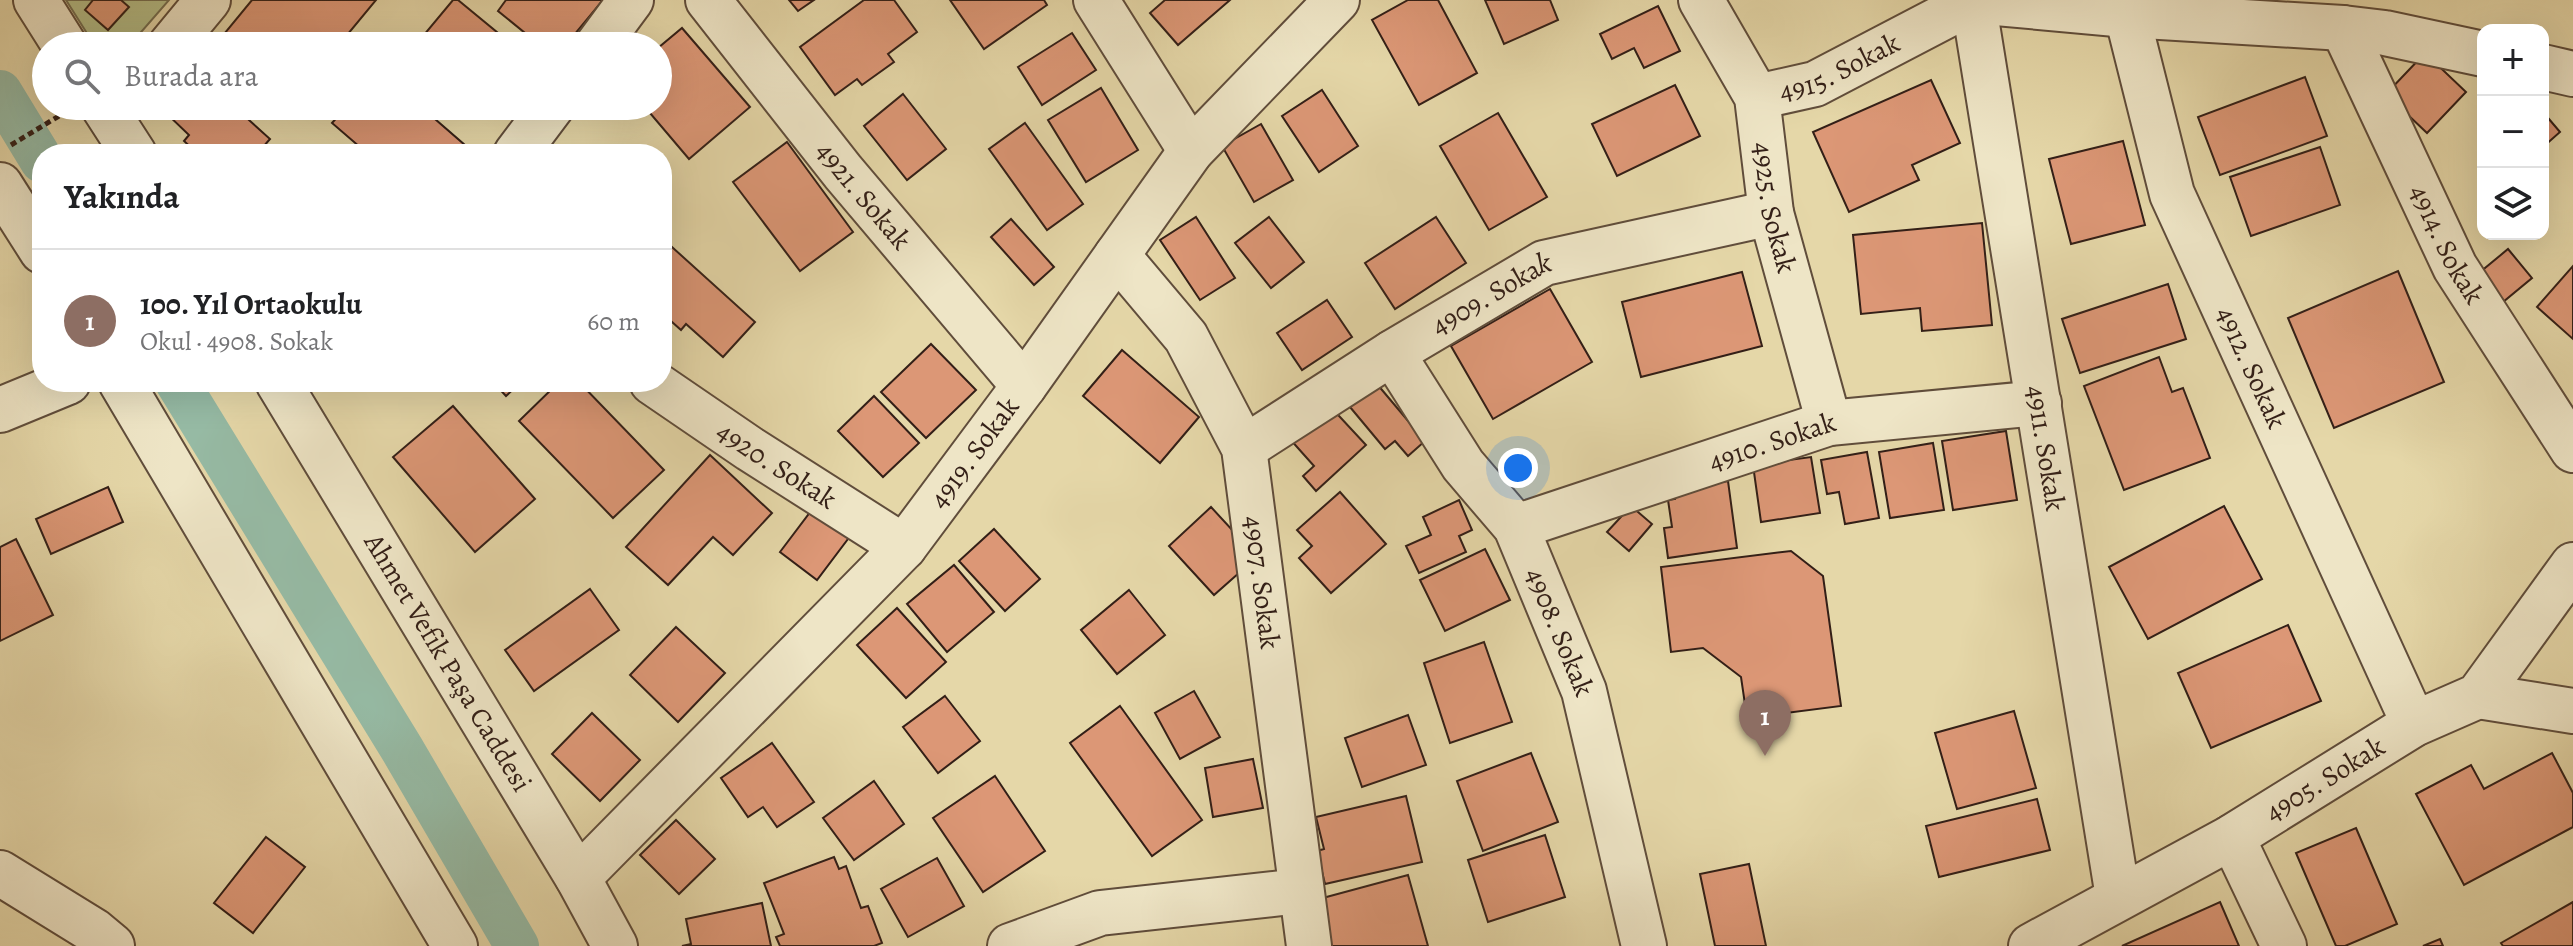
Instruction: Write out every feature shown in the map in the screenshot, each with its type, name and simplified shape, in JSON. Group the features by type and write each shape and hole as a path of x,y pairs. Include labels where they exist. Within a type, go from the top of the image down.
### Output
{"street":[{"path":"36,0 56,32"},
{"path":"182,32 208,0"},
{"path":"607,32 631,0"},
{"name":"4921. Sokak","path":"708,0 843,172 1024,386"},
{"path":"1096,0 1191,151"},
{"name":"4919. Sokak","path":"578,878 904,547 1024,386 1191,151 1337,0"},
{"name":"4925. Sokak","path":"1701,0 1757,97 1771,213 1829,423"},
{"path":"1974,0 2130,8 2343,28 2397,17 2477,51"},
{"name":"4915. Sokak","path":"1757,97 1815,84 1974,0"},
{"name":"4911. Sokak","path":"1974,0 2118,897"},
{"name":"4912. Sokak","path":"2130,8 2172,194 2414,724"},
{"name":"4914. Sokak","path":"2343,28 2455,267 2573,450"},
{"path":"2549,68 2573,74"},
{"path":"116,120 129,144"},
{"path":"524,144 542,120"},
{"path":"0,185 32,235"},
{"name":"4909. Sokak","path":"1244,448 1392,353 1544,263 1771,213"},
{"name":"4907. Sokak","path":"1117,255 1186,337 1244,448 1309,946"},
{"name":"4908. Sokak","path":"1392,353 1463,465 1516,527 1584,691 1644,946"},
{"path":"0,410 44,392"},
{"path":"127,392 455,946"},
{"name":"Ahmet Vefik Paşa Caddesi","path":"295,392 615,946"},
{"name":"4920. Sokak","path":"667,392 904,547"},
{"name":"4910. Sokak","path":"1516,527 1829,423 2039,403"},
{"path":"2573,565 2478,696 2573,711"},
{"name":"4905. Sokak","path":"2031,946 2232,837 2414,724 2478,696"},
{"path":"2232,837 2284,946"},
{"path":"0,873 94,931 112,946"},
{"path":"1010,946 1100,913 1300,891"}],"path":[{"path":"12,144 41,127"}],"green space":[{"path":"66,0 169,0 141,32 86,32"}],"building":[{"path":"93,0 121,0 129,7 108,30 85,10"},
{"path":"252,0 376,0 350,32 226,32"},
{"path":"453,0 458,0 497,32 426,32"},
{"path":"506,0 603,0 577,32 524,32 498,11"},
{"path":"789,0 814,0 798,11"},
{"path":"864,0 894,0 917,32 888,54 894,62 862,85 857,79 835,95 800,47"},
{"path":"950,0 1044,0 1047,5 984,49"},
{"path":"1165,0 1230,0 1178,45 1150,13"},
{"path":"1408,0 1438,0 1477,73 1419,105 1372,20"},
{"path":"1485,0 1550,0 1558,20 1504,44"},
{"path":"1658,6 1680,51 1644,68 1634,48 1612,59 1600,34"},
{"path":"682,28 750,107 689,159 656,120 672,120 672,36"},
{"path":"1072,33 1096,70 1042,105 1018,67"},
{"path":"2425,53 2466,92 2427,133 2386,94"},
{"path":"2305,77 2327,136 2220,175 2198,117"},
{"path":"1931,80 1960,143 1912,165 1919,180 1849,212 1813,132"},
{"path":"1675,85 1700,136 1617,176 1592,124"},
{"path":"1101,88 1138,150 1086,182 1048,120"},
{"path":"1322,90 1358,146 1319,172 1282,116"},
{"path":"903,94 946,149 907,180 864,126"},
{"path":"1498,113 1547,197 1489,230 1440,146"},
{"path":"2549,119 2560,132 2549,142"},
{"path":"173,120 249,120 270,139 266,144 187,144 184,141 189,135"},
{"path":"335,120 436,120 464,144 356,144 332,123"},
{"path":"1025,123 1083,204 1047,230 989,149"},
{"path":"1261,124 1293,180 1254,202 1222,146"},
{"path":"2123,141 2145,225 2071,244 2049,159"},
{"path":"787,142 853,232 800,271 733,182"},
{"path":"2320,147 2340,205 2251,236 2230,177"},
{"path":"1196,217 1235,278 1200,300 1160,240"},
{"path":"1269,217 1304,262 1271,288 1235,243"},
{"path":"1436,217 1466,263 1395,309 1365,263"},
{"path":"1011,219 1054,267 1034,285 991,237"},
{"path":"1982,223 1992,325 1922,331 1920,308 1861,314 1853,235"},
{"path":"672,247 755,322 723,357 686,324 681,330 672,322"},
{"path":"2508,249 2532,278 2503,302 2479,273"},
{"path":"2573,266 2573,339 2537,307"},
{"path":"2398,271 2444,382 2334,428 2288,318"},
{"path":"1742,272 1762,346 1641,377 1622,302"},
{"path":"2168,284 2186,339 2080,373 2062,319"},
{"path":"1550,289 1592,362 1493,419 1451,346"},
{"path":"1327,300 1352,337 1302,370 1277,333"},
{"path":"931,344 976,390 926,438 881,392"},
{"path":"1122,350 1199,417 1160,463 1083,396"},
{"path":"2159,357 2172,392 2183,388 2210,458 2124,490 2084,386"},
{"path":"1377,384 1425,441 1408,456 1395,441 1385,449 1350,407"},
{"path":"549,392 589,392 664,470 613,518 519,421"},
{"path":"874,396 919,443 883,477 838,431"},
{"path":"1327,403 1366,445 1316,491 1303,476 1314,466 1289,438"},
{"path":"453,406 535,499 475,552 393,457"},
{"path":"2006,431 2017,500 1953,510 1942,441"},
{"path":"1933,443 1944,510 1890,518 1879,452"},
{"path":"1867,452 1879,518 1845,524 1839,492 1827,494 1821,460"},
{"path":"710,455 772,513 733,555 713,537 668,585 626,547"},
{"path":"1811,457 1820,513 1761,522 1753,465"},
{"path":"1728,481 1737,548 1668,558 1664,528 1672,527 1668,500 1675,499 1674,489"},
{"path":"108,487 123,522 51,554 36,519"},
{"path":"1340,492 1386,544 1331,593 1299,558 1312,546 1297,530"},
{"path":"820,499 857,527 817,580 780,552"},
{"path":"1459,500 1472,530 1459,536 1466,552 1419,573 1406,546 1431,535 1423,517"},
{"path":"1631,506 1652,524 1629,551 1607,532"},
{"path":"2224,506 2262,579 2148,639 2109,567"},
{"path":"1211,507 1257,557 1214,595 1169,546"},
{"path":"994,529 1040,579 1005,611 959,561"},
{"path":"16,539 53,615 0,641 0,547"},
{"path":"1485,549 1510,600 1445,631 1420,580"},
{"path":"1791,551 1823,576 1841,706 1747,718 1741,677 1703,648 1671,652 1661,567"},
{"path":"954,565 994,612 947,652 907,604"},
{"path":"590,589 619,630 534,691 505,650"},
{"path":"1129,590 1165,635 1117,674 1081,630"},
{"path":"897,608 946,662 906,698 857,645"},
{"path":"2288,625 2321,701 2211,748 2178,673"},
{"path":"676,627 725,673 678,722 630,675"},
{"path":"1484,642 1512,722 1450,743 1424,663"},
{"path":"1194,691 1220,737 1180,759 1155,713"},
{"path":"945,696 980,741 938,773 903,727"},
{"path":"1120,706 1202,820 1152,856 1070,743"},
{"path":"2014,711 2036,788 1957,809 1935,733"},
{"path":"592,713 640,760 600,801 552,754"},
{"path":"1408,715 1426,765 1362,787 1345,738"},
{"path":"772,743 814,802 777,827 763,807 748,817 721,778"},
{"path":"1531,753 1558,822 1483,851 1457,781"},
{"path":"2552,753 2573,793 2573,827 2464,885 2416,794 2471,765 2484,789"},
{"path":"1253,759 1263,808 1213,817 1205,768"},
{"path":"995,776 1045,851 983,892 933,818"},
{"path":"874,781 904,824 854,860 823,818"},
{"path":"1406,796 1422,862 1325,884 1317,851 1324,849 1316,817"},
{"path":"2037,799 2050,850 1939,877 1926,826"},
{"path":"676,820 715,859 679,894 640,855"},
{"path":"2356,828 2397,924 2345,946 2336,946 2296,853"},
{"path":"1545,835 1565,897 1488,922 1468,860"},
{"path":"266,837 305,867 253,933 214,903"},
{"path":"834,857 839,869 846,866 861,908 868,906 882,943 874,946 780,946 776,937 784,934 764,883"},
{"path":"937,858 964,906 908,937 881,889"},
{"path":"1749,864 1766,946 1715,946 1700,874"},
{"path":"1408,875 1428,946 1327,946 1319,899"},
{"path":"2220,902 2239,946 2122,946"},
{"path":"2573,902 2573,946 2503,946 2501,943"},
{"path":"762,903 771,946 682,946 691,944 686,919"},
{"path":"2440,939 2443,946 2423,946"}],"waterway":[{"path":"0,92 32,145"},
{"path":"183,392 402,749 517,946"}],"place":[{"name":"100. Yıl Ortaokulu","path":"1765,756"}]}
